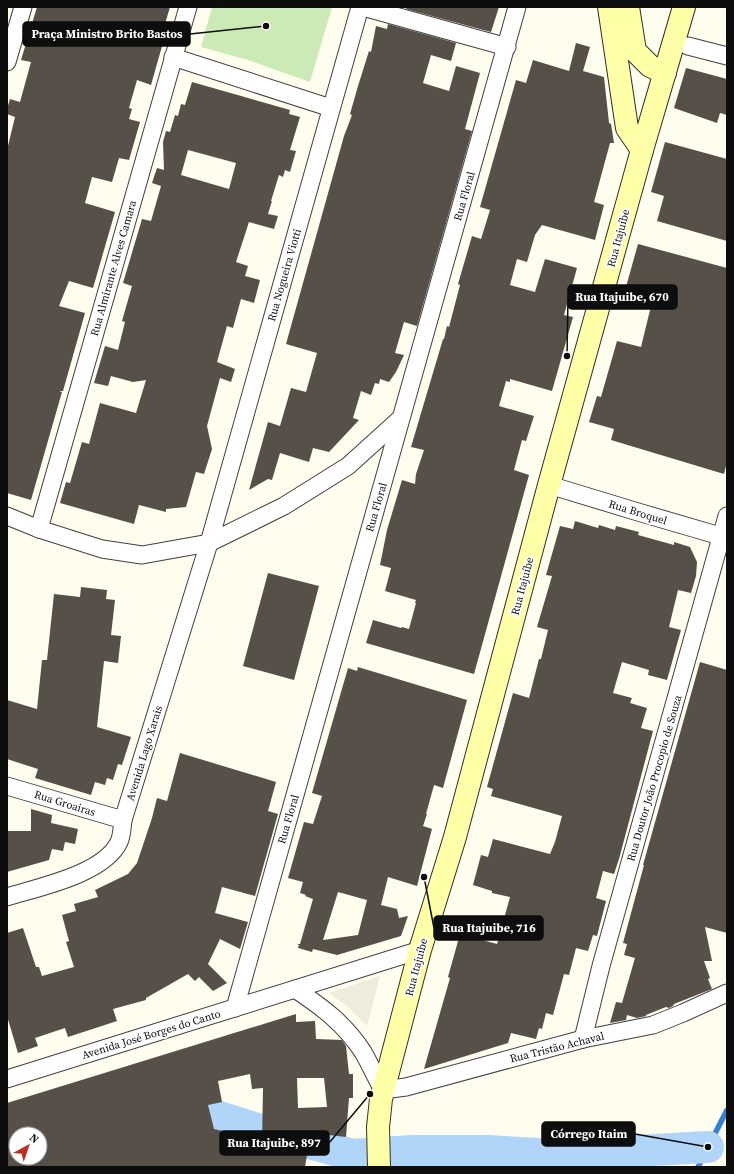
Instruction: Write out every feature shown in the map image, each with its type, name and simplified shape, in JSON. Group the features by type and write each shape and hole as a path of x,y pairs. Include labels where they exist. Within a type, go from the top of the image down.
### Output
{"main road":[{"path":"609,7 627,128 642,150"},
{"path":"628,7 635,51 650,66 665,73"},
{"name":"Rua Itajuíbe","path":"379,1167 378,1127 383,1090 420,950 455,837 549,485 642,150 684,7"}],"street":[{"path":"7,62 23,7"},
{"name":"Rua Almirante Alves Camara","path":"39,529 188,7"},
{"path":"361,7 507,46"},
{"name":"Rua Nogueira Viotti","path":"209,542 331,108 361,7"},
{"name":"Rua Floral","path":"235,1008 517,7"},
{"path":"688,46 727,56"},
{"path":"173,57 331,108"},
{"path":"7,516 39,529 102,549 142,555 209,542 284,506 348,466 401,418"},
{"name":"Rua Broquel","path":"549,485 724,537"},
{"name":"Rua Doutor João Procopio de Souza","path":"583,1039 601,966 724,537 727,516"},
{"name":"Avenida Lago Xarais","path":"7,897 75,875 101,863 114,850 120,841 123,820 209,542"},
{"name":"Rua Groairas","path":"7,786 123,820"},
{"name":"Avenida José Borges do Canto","path":"7,1079 420,950"},
{"path":"295,989 322,1007 343,1026 363,1052 383,1090"},
{"name":"Rua Tristão Achaval","path":"383,1090 406,1086 583,1039 653,1025 683,1014 727,993"}],"green space":[{"path":"212,7 332,7 310,82 248,60 201,47"}],"shaded area":[{"path":"380,976 367,1026 347,1006 329,993"}],"building":[{"path":"37,7 170,7 165,24 168,25 151,85 137,80 129,108 132,109 129,119 140,122 129,160 119,158 112,182 92,177 85,203 115,212 93,288 69,281 59,306 85,313 63,391 59,391 62,392 31,500 7,493 7,150 15,117 7,114 7,109 10,99 20,102 31,62 21,60"},
{"path":"407,7 499,7 491,32 406,9"},
{"path":"388,24 456,43 451,61 431,55 423,83 449,91 456,66 480,73 465,129 472,131 417,326 404,322 395,353 404,355 396,372 389,382 380,379 379,384 375,383 371,395 361,391 353,418 359,420 329,452 313,448 309,462 280,453 272,480 268,479 249,490 268,422 280,426 291,388 306,392 317,353 286,344 344,136 352,115 350,114 358,86 369,51 371,52 376,26 387,29"},
{"path":"576,43 590,47 583,71 604,77 609,123 611,124 614,143 610,143 594,202 604,205 595,240 542,225 535,235 527,262 517,259 510,285 535,292 545,259 577,268 564,315 573,317 552,391 510,379 510,382 506,381 499,406 534,416 526,441 522,440 514,470 529,475 474,674 366,643 373,620 409,629 416,603 416,600 385,591 391,568 380,565 387,530 402,480 415,484 416,474 424,450 411,447 447,326 449,327 460,285 458,284 472,236 481,239 490,210 480,207 516,80 526,83 533,60 569,71"},
{"path":"686,68 727,79 727,115 720,113 717,123 674,108"},
{"path":"192,82 290,110 289,114 300,117 290,150 296,151 290,172 285,170 283,177 279,175 271,201 268,214 278,216 274,229 249,222 236,262 248,266 245,276 260,280 254,303 241,299 233,328 227,326 217,362 235,369 231,382 220,378 207,426 212,449 204,474 196,472 186,507 166,509 166,512 139,505 134,524 60,503 66,482 70,483 82,442 89,444 100,403 136,413 146,380 133,382 111,376 108,386 94,383 105,346 118,350 125,322 122,321 132,286 123,283 142,219 151,221 161,186 152,183 157,168 164,170 163,142 166,131 170,132 175,115 178,116 181,104 185,105","holes":["188,150 236,163 229,189 181,175"]},
{"path":"665,142 727,159 727,241 657,221 664,196 651,192"},
{"path":"638,244 727,268 727,462 724,474 611,440 614,429 589,422 597,396 601,397 617,341 641,347 652,302 624,294"},
{"path":"575,521 598,528 599,525 615,530 616,526 639,532 638,535 674,545 674,542 690,547 697,562 696,576 691,593 678,590 669,627 681,630 667,680 648,675 649,670 622,662 613,693 632,698 630,703 647,708 641,728 653,731 619,859 614,874 603,871 596,898 606,901 597,936 593,935 588,951 576,948 569,975 564,974 553,1015 546,1013 542,1029 539,1028 536,1039 511,1033 508,1043 424,1069 450,978 448,977 460,934 497,944 510,897 492,893 492,891 473,885 481,855 488,857 493,839 550,854 555,842 562,816 491,796 493,789 487,787 513,693 529,698 539,659 541,659 548,630 537,627 552,576 546,575 560,526 573,529"},
{"path":"268,573 319,586 294,680 243,666"},
{"path":"81,587 107,590 106,599 115,600 111,635 121,636 118,663 104,661 97,727 131,737 122,765 118,764 113,780 107,778 105,785 95,782 91,795 35,778 38,769 7,759 7,700 37,709 42,660 47,660 54,594 80,597"},
{"path":"700,662 727,670 727,933 705,927 712,961 704,961 712,989 674,1004 669,1008 666,1007 646,1016 637,1018 627,1015 626,1020 610,1023 616,1002 622,1003 635,958 624,955 627,944 623,943 643,865"},
{"path":"358,667 467,700 443,788 434,785 426,814 423,826 432,829 417,886 388,877 381,905 397,909 399,918 408,916 401,936 337,955 313,949 312,952 298,948 299,945 297,944 300,944 313,899 300,893 303,882 288,878 304,822 313,824 322,796 312,793 348,668 357,671","holes":["338,892 367,900 358,935 323,940"]},
{"path":"180,753 276,782 268,811 278,814 255,896 222,887 215,913 248,922 240,949 220,939 208,964 227,983 213,991 199,977 195,981 188,974 146,998 146,1000 113,1009 117,1021 68,1037 65,1028 35,1038 38,1046 18,1053 7,1016 7,933 23,928 36,967 39,967 42,976 74,967 66,942 69,941 62,915 76,911 74,904 98,897 95,890 128,874 137,863 157,798 167,801"},
{"path":"31,809 52,815 51,823 78,829 75,844 65,842 63,851 52,849 49,860 7,872 7,831 31,831"},
{"path":"296,1014 296,1022 315,1021 316,1039 342,1040 346,1046 349,1074 353,1074 353,1098 349,1098 346,1137 321,1134 321,1140 310,1138 305,1167 7,1167 7,1103","holes":["250,1074 252,1089 263,1088 262,1140 214,1129 208,1105 222,1102 218,1081","297,1078 324,1078 327,1107 298,1108"]}],"waterway":[{"path":"698,1167 727,1110"},
{"path":"166,1114 213,1115 254,1128 353,1155 412,1151 488,1151 539,1154 599,1153 708,1147"}],"place":[{"name":"Praça Ministro Brito Bastos","path":"266,26"},
{"name":"Rua Itajuibe, 670","path":"567,356"},
{"name":"Rua Itajuibe, 716","path":"424,877"},
{"name":"Rua Itajuibe, 897","path":"370,1094"},
{"name":"Córrego Itaim","path":"708,1147"}]}
